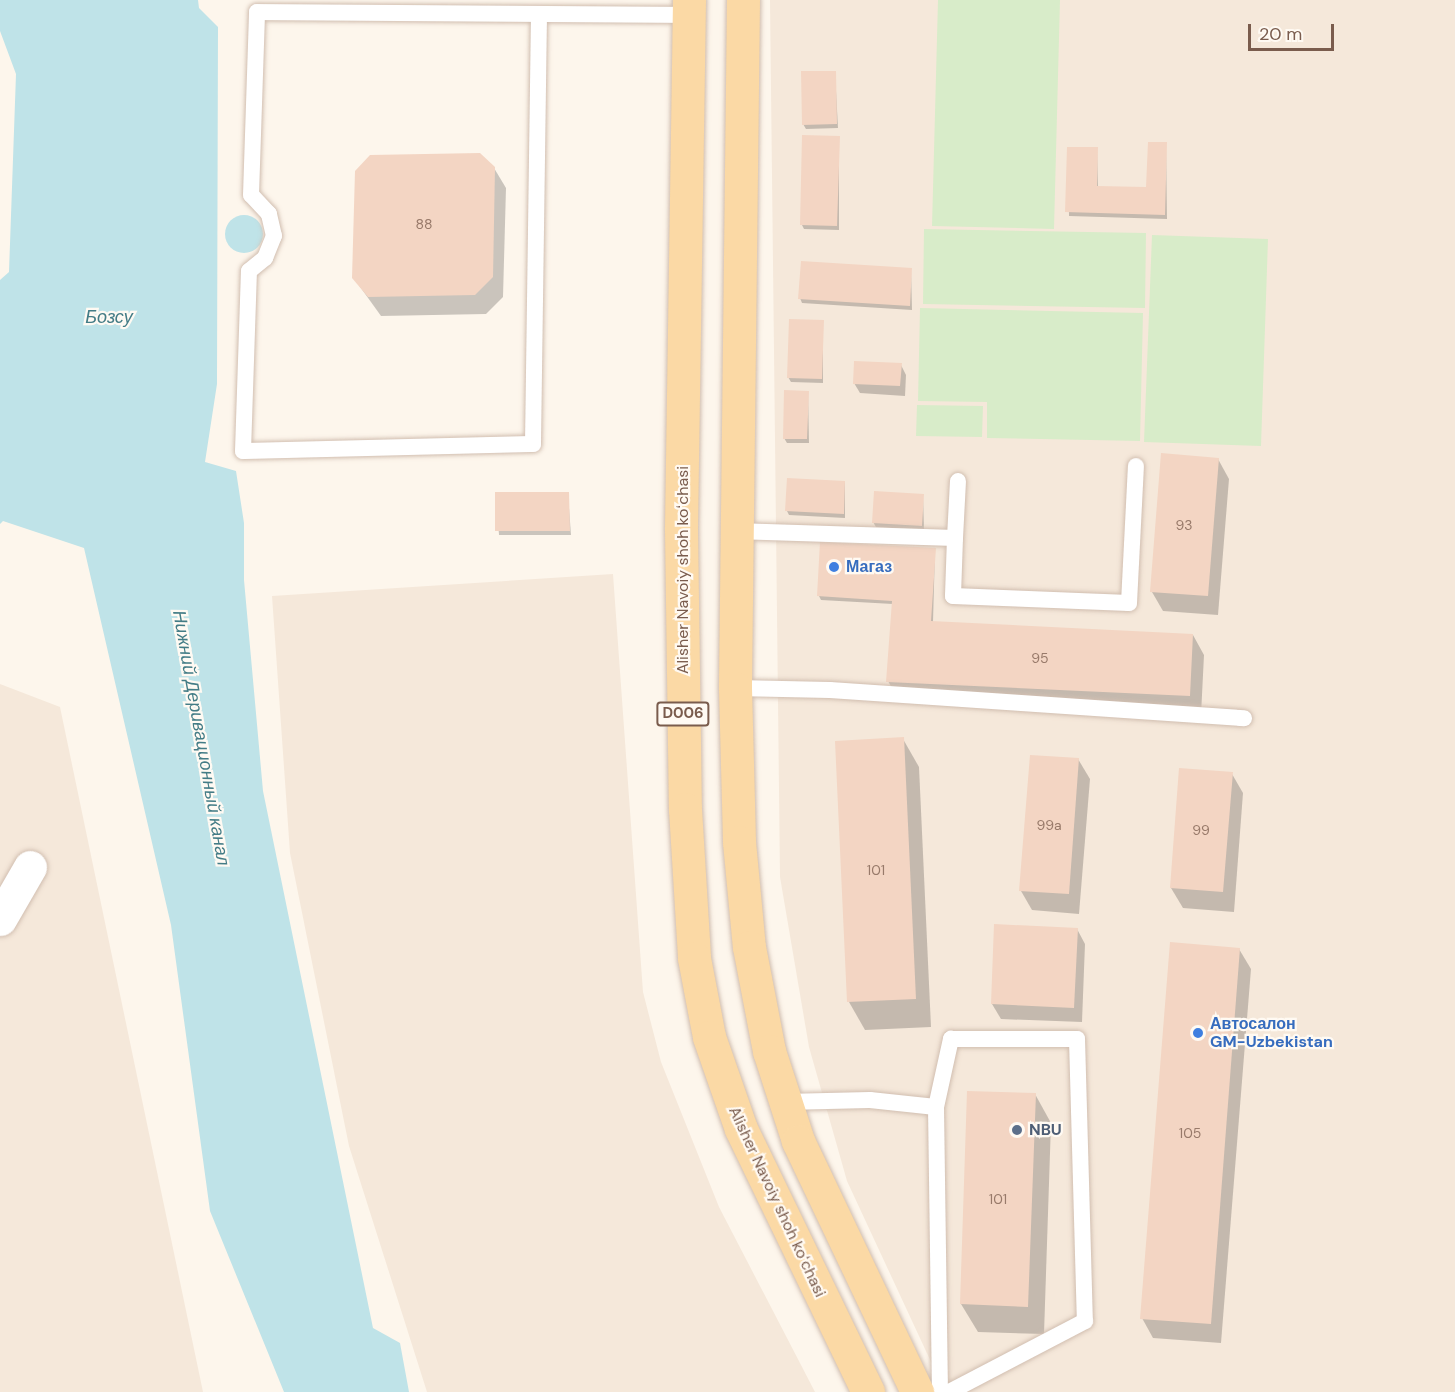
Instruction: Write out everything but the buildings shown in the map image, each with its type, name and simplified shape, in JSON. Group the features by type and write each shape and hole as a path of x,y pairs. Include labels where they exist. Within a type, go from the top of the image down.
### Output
{"main road":[{"path":"743,0 735,531 735,688 736,802 747,936 760,1009 784,1102 812,1170 917,1392"},
{"name":"Alisher Navoiy shoh koʻchasi","path":"688,8 681,530 685,809 694,958 709,1037 741,1129 868,1392"}],"street":[{"path":"0,919 30,867"}],"lane":[{"path":"539,14 533,444 243,452 249,271 264,258 274,236 269,214 251,195 257,12 539,14 688,8"},
{"path":"957,481 953,596 1129,603 1136,466"},
{"path":"735,531 955,538"},
{"path":"735,688 830,690 1244,718"},
{"path":"940,1392 936,1107 951,1039 1077,1038 1085,1321 949,1392"},
{"path":"784,1102 870,1100 936,1107"}],"shaded area":[{"path":"770,0 1455,0 1455,1392 945,1392 847,1181 809,1047 780,877"},
{"path":"613,574 643,992 661,1062 719,1207 815,1392 427,1392 349,1146 290,853 272,596"},
{"path":"0,684 60,707 203,1392 0,1392"}],"green space":[{"path":"938,0 1060,0 1054,229 932,226"},
{"path":"924,229 1146,233 1145,308 923,304"},
{"path":"1152,235 1268,239 1261,446 1144,442"},
{"path":"920,308 1143,313 1140,441 987,438 987,402 918,401"},
{"path":"917,405 983,406 982,437 916,436"}],"water":[{"path":"0,0 198,0 199,8 218,27 217,384 205,462 236,471 244,523 244,580 263,791 373,1328 400,1343 409,1392 284,1392 210,1211 171,925 84,548 3,521 0,524 0,280 9,272 16,74 0,31"},
{"path":"244,215 251,216 257,221 262,227 262,241 257,247 251,252 244,253 237,252 231,247 226,241 225,234 226,227 231,221 237,216"}],"place":[{"name":"Магаз","path":"834,567"},
{"name":"Автосалон GM-Uzbekistan","path":"1198,1033"},
{"name":"NBU","path":"1017,1130"}],"water label":[{"name":"Бозсу","path":"109,317"},
{"name":"Нижний Деривационный канал","path":"201,738"}]}
